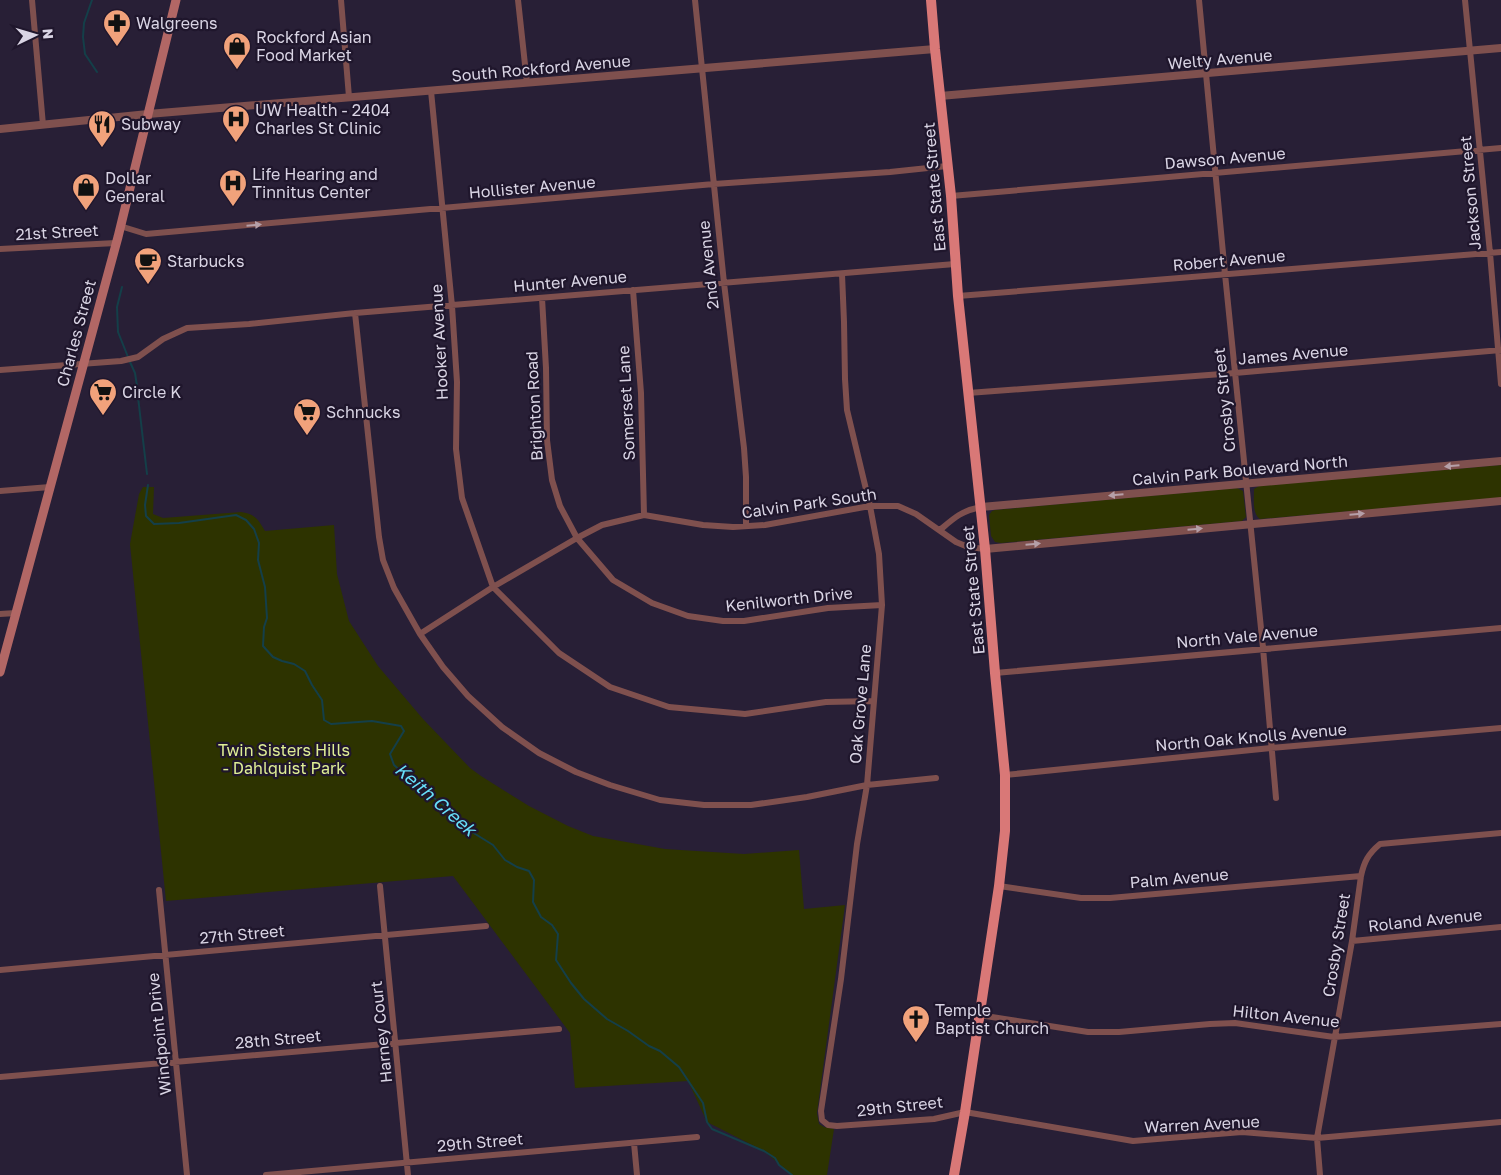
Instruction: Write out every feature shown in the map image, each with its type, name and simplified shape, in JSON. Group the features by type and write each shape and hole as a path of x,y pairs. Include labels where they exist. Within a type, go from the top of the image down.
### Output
{"main road":[{"name":"Charles Street","path":"0,672 116,243 176,0"},
{"name":"East State Street","path":"932,0 935,49 951,196 958,296 985,549 1005,775 1005,831 999,886 954,1175"}],"street":[{"path":"32,0 43,125"},
{"path":"341,0 350,97"},
{"path":"518,0 527,83"},
{"name":"2nd Avenue","path":"695,0 724,283 744,448 746,526"},
{"name":"Crosby Street","path":"1199,0 1264,648 1276,798"},
{"name":"Jackson Street","path":"1465,0 1500,350 1501,384"},
{"name":"Welty Avenue","path":"940,96 1501,48"},
{"name":"South Rockford Avenue","path":"0,129 148,114 935,49"},
{"name":"Hooker Avenue","path":"431,91 452,306 457,382 456,449 462,498 493,587"},
{"name":"Dawson Avenue","path":"951,196 1501,148"},
{"name":"Hollister Avenue","path":"120,226 146,234 714,184 890,172 947,166"},
{"name":"21st Street","path":"0,249 116,243"},
{"name":"Robert Avenue","path":"958,296 1501,252"},
{"name":"Hunter Avenue","path":"84,363 121,361 138,357 163,339 187,328 955,264"},
{"name":"Oak Grove Lane","path":"837,1126 828,1125 822,1120 821,1111 857,844 867,785 882,605 879,554 870,506 847,410 842,274"},
{"name":"Somerset Lane","path":"633,290 641,393 644,515"},
{"name":"Brighton Road","path":"542,298 546,368 547,440 552,480 560,506 577,538"},
{"path":"355,313 383,560 394,588 420,634 443,667 468,696 502,727 539,753 576,772 610,785 660,800 704,805 751,805 807,797 867,785 936,778"},
{"name":"James Avenue","path":"968,393 1235,373 1500,350"},
{"path":"0,370 84,363"},
{"name":"Calvin Park Boulevard North","path":"980,507 1501,461"},
{"path":"0,491 50,487"},
{"path":"985,549 1501,500"},
{"name":"Calvin Park South","path":"420,634 493,587 577,538 602,525 644,515 703,525 733,527 765,525 870,506 898,506 916,514 968,547 985,549"},
{"path":"940,530 960,514 980,507"},
{"name":"Kenilworth Drive","path":"577,538 613,580 652,603 688,616 723,621 744,621 828,608 882,605"},
{"path":"493,587 559,653 610,687 669,707 745,714 826,702 874,701"},
{"path":"0,614 16,613"},
{"name":"North Vale Avenue","path":"995,673 1501,628"},
{"name":"North Oak Knolls Avenue","path":"1005,775 1271,748 1501,728"},
{"name":"Crosby Street","path":"1320,1175 1317,1138 1352,941 1361,876 1363,866 1370,852 1380,844 1501,833"},
{"name":"Palm Avenue","path":"999,886 1081,898 1110,898 1361,876"},
{"name":"Harney Court","path":"380,886 408,1175"},
{"name":"Windpoint Drive","path":"159,890 187,1175"},
{"name":"27th Street","path":"0,970 486,926"},
{"name":"Roland Avenue","path":"1352,941 1501,927"},
{"name":"Hilton Avenue","path":"979,1015 1088,1032 1119,1032 1235,1023 1334,1037 1501,1024"},
{"name":"28th Street","path":"0,1077 559,1029"},
{"name":"29th Street","path":"837,1126 934,1119 965,1112"},
{"name":"Warren Avenue","path":"965,1112 1133,1141 1242,1132 1317,1138 1501,1122"},
{"name":"29th Street","path":"266,1175 698,1137"},
{"path":"634,1143 637,1175"}],"green space":[{"path":"1501,465 1501,498 1260,519 1257,517 1255,510 1254,489 1259,486"},
{"name":"Twin Sisters Hills - Dahlquist Park","path":"143,487 154,487 153,514 163,518 241,512 256,518 265,531 334,525 337,574 349,621 378,666 423,719 470,768 529,806 568,826 593,836 665,849 744,854 799,850 804,909 845,905 817,1113 819,1124 834,1129 827,1175 792,1175 764,1151 707,1122 688,1081 575,1088 570,1033 453,876 166,901 130,544 139,494"},
{"path":"1237,488 1243,491 1246,517 1242,521 1001,543 995,542 991,536 989,515 995,510"}],"waterway":[{"name":"Keith Creek","path":"92,0 84,23 83,37 85,54 97,72"},
{"name":"Keith Creek","path":"122,287 117,307 118,332 128,357"},
{"name":"Keith Creek","path":"130,362 135,373 137,386"},
{"name":"Keith Creek","path":"138,397 147,474"},
{"name":"Keith Creek","path":"148,485 145,505 146,516 154,524 179,523 236,515 246,520 254,529 259,543 258,560 265,587 267,618 264,627 263,646 273,657 294,664 305,671 322,700 324,720 331,724 372,721 401,726 404,731 390,754 394,765 421,789 458,815 472,832 493,845 505,860 529,871 534,880 533,902 541,917 552,925 558,934 556,960 584,999 607,1019 660,1051 679,1067 703,1103 707,1122 712,1129 764,1151 775,1158 779,1165 792,1175"}],"place":[{"name":"Walgreens","path":"117,47"},
{"name":"Rockford Asian Food Market","path":"237,70"},
{"name":"UW Health - 2404 Charles St Clinic","path":"236,143"},
{"name":"Subway","path":"102,148"},
{"name":"Life Hearing and Tinnitus Center","path":"233,207"},
{"name":"Dollar General","path":"86,211"},
{"name":"Starbucks","path":"148,285"},
{"name":"Circle K","path":"103,416"},
{"name":"Schnucks","path":"307,436"},
{"name":"Temple Baptist Church","path":"916,1043"}]}
